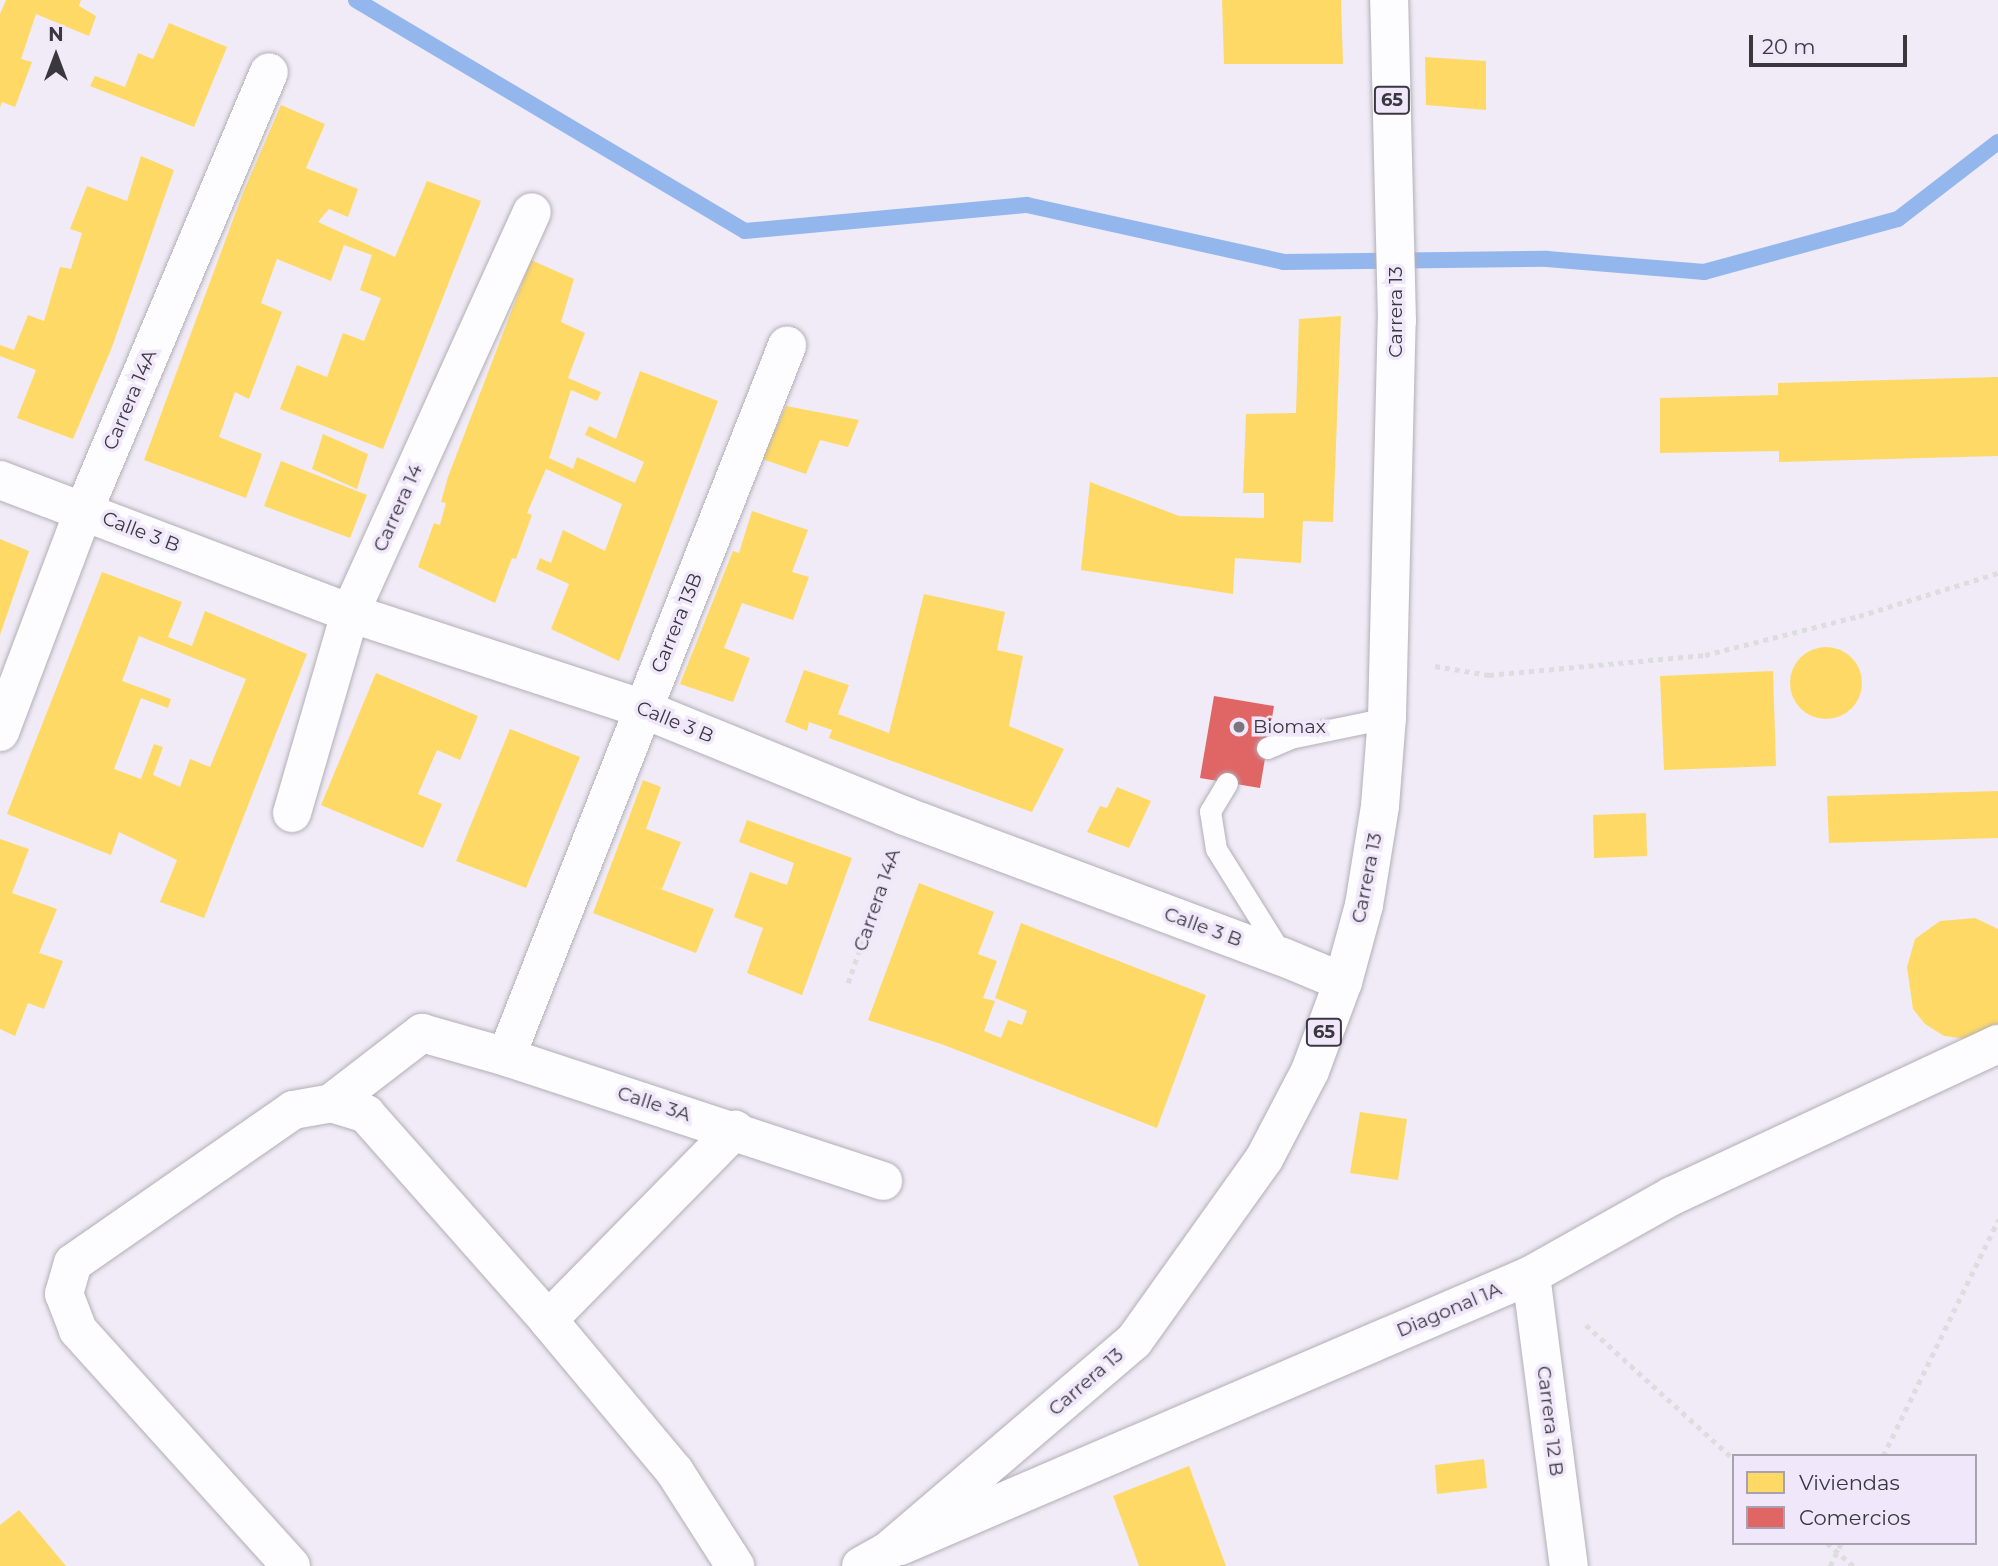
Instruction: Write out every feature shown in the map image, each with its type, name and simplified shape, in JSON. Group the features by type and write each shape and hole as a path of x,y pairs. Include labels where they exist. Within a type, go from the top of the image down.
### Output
{"street":[{"name":"Carrera 13","path":"875,1559 1134,1340 1264,1159 1310,1070 1343,982 1366,893 1380,806 1387,718 1397,321 1389,0"},
{"name":"Carrera 14A","path":"0,732 84,510 269,73"},
{"name":"Carrera 14","path":"292,813 350,614 531,212"},
{"name":"Carrera 13B","path":"506,1056 786,346"},
{"name":"Calle 3 B","path":"0,480 350,614 643,709 905,816 1283,957 1343,982"},
{"name":"Calle 3A","path":"331,1103 422,1033 506,1056 883,1181"},
{"name":"Diagonal 1A","path":"875,1559 1531,1275 1672,1196 1998,1044"},
{"path":"291,1566 78,1330 64,1294 73,1263 293,1110 331,1103 366,1114 548,1320 675,1472 735,1566"},
{"path":"548,1320 735,1130"},
{"name":"Carrera 12 B","path":"1531,1275 1569,1566"}],"lane":[{"path":"1267,748 1290,738 1387,718"},
{"path":"1227,783 1210,811 1216,849 1283,957"}],"path":[{"path":"1389,658 1489,675 1705,655 1859,616 1998,573"},
{"name":"Carrera 14A","path":"848,983 905,816"},
{"path":"1884,1454 1998,1220"},
{"path":"1531,1275 1732,1457"},
{"path":"1829,1545 1853,1566"},
{"path":"1830,1566 1840,1545"}],"building: Viviendas":[{"path":"6,0 81,0 79,6 96,16 89,36 36,14 21,59 32,62 15,107 2,102 0,107 0,14"},
{"path":"1222,0 1341,0 1343,64 1224,64"},
{"path":"169,23 227,47 194,127 90,86 95,76 125,87 138,53 153,59"},
{"path":"1425,57 1486,61 1486,110 1426,105"},
{"path":"281,105 325,124 306,168 358,189 348,217 329,209 318,222 395,257 427,181 481,201 383,449 280,409 297,365 327,377 343,333 364,341 381,298 360,290 372,255 344,245 331,281 277,259 261,303 282,312 249,399 235,392 219,437 262,454 246,498 144,460 243,193"},
{"path":"141,156 174,170 112,347 73,439 17,418 36,370 0,356 0,345 14,350 28,315 44,321 60,267 71,269 82,233 70,229 87,186 127,201"},
{"path":"531,260 574,279 561,322 585,333 568,378 601,392 597,401 571,390 549,458 573,469 577,457 635,483 644,462 585,435 589,426 616,439 640,371 718,401 619,661 551,629 569,584 536,569 540,558 551,563 563,530 605,551 622,504 546,469 527,513 532,515 516,559 512,558 495,603 418,567 434,523 440,525 446,503 441,502 448,477"},
{"path":"1341,316 1333,522 1303,521 1301,563 1235,558 1233,594 1081,570 1090,482 1179,516 1264,518 1264,493 1243,493 1246,414 1296,413 1299,319"},
{"path":"1998,377 1998,456 1779,462 1779,451 1660,453 1660,398 1778,395 1778,383"},
{"path":"786,406 859,420 848,447 820,440 806,474 762,459"},
{"path":"323,434 368,454 357,489 312,469"},
{"path":"281,461 367,495 350,538 264,506"},
{"path":"752,511 808,530 792,572 809,577 793,620 742,603 724,648 750,658 733,702 680,684 733,551 739,553"},
{"path":"0,539 29,551 0,635"},
{"path":"102,572 182,602 168,637 192,646 205,611 307,654 204,918 160,902 177,860 119,832 111,855 7,814","holes":["139,636 246,679 210,767 190,759 180,787 153,775 163,747 154,744 141,779 114,769 141,698 168,708 171,699 122,681"]},
{"path":"924,594 1005,612 997,650 1023,656 1009,726 1064,749 1032,812 829,738 832,730 809,722 807,731 785,722 804,670 849,685 838,714 889,733"},
{"path":"1826,647 1846,653 1856,663 1862,683 1856,703 1846,713 1826,719 1806,713 1796,703 1790,683 1796,663 1806,653"},
{"path":"1773,671 1776,766 1664,770 1660,676"},
{"path":"376,673 478,716 460,760 437,750 418,794 442,804 423,848 321,805"},
{"path":"510,729 580,757 526,888 456,861"},
{"path":"643,780 661,787 646,829 681,842 662,889 650,885 714,909 696,953 593,913"},
{"path":"1117,787 1151,801 1129,848 1087,832 1100,806 1107,808"},
{"path":"1998,791 1998,838 1829,843 1827,796"},
{"path":"1646,813 1647,856 1594,858 1593,815"},
{"path":"747,820 852,858 802,995 747,973 763,928 734,917 750,872 787,885 794,863 739,842"},
{"path":"0,839 29,849 12,893 57,909 39,953 63,961 44,1009 28,1003 15,1036 0,1029"},
{"path":"919,883 994,912 978,954 997,961 983,998 995,1001 984,1031 1001,1038 1008,1020 1022,1025 1027,1011 995,998 1021,923 1206,995 1157,1128 944,1045 868,1020"},
{"path":"1975,918 1998,929 1998,1026 1968,1039 1944,1036 1925,1024 1913,1009 1907,967 1915,939 1940,921"},
{"path":"1360,1112 1407,1119 1398,1180 1350,1173"},
{"path":"1484,1459 1487,1488 1437,1494 1435,1465"},
{"path":"1189,1466 1226,1566 1139,1566 1113,1496"},
{"path":"19,1510 66,1566 0,1566 0,1525"}],"building: Comercios":[{"name":"Biomax","path":"1214,696 1274,706 1260,788 1200,778"}],"waterway":[{"path":"356,0 745,231 1027,205 1284,262 1547,259 1704,272 1898,219 1998,142"}],"place":[{"name":"Biomax","path":"1239,727"}]}
